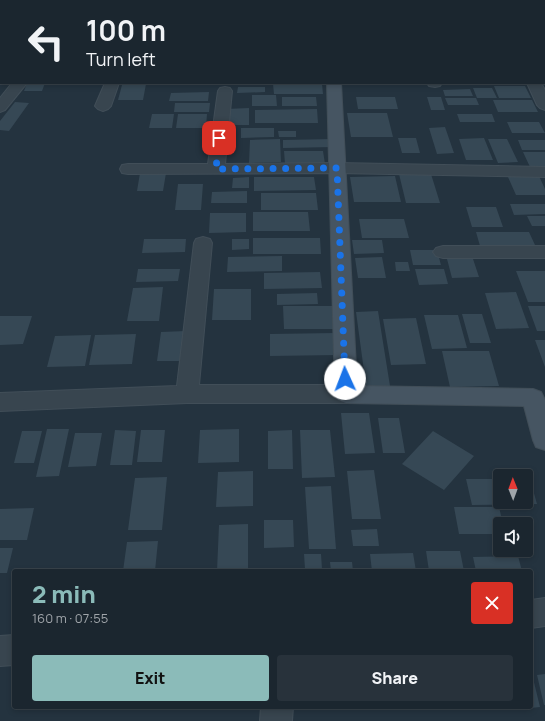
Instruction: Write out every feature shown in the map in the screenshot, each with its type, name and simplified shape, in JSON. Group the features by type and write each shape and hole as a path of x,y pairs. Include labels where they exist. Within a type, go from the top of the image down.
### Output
{"main road":[{"path":"334,84 346,394 539,398 545,440"}],"street":[{"path":"0,107 19,84"},
{"path":"104,106 112,84"},
{"path":"534,84 545,105"},
{"path":"216,169 225,91"},
{"path":"128,169 337,168 545,172"},
{"path":"187,394 203,243"},
{"path":"443,252 545,252"},
{"path":"0,402 187,394 346,394"},
{"path":"533,614 545,612"},
{"path":"0,651 12,650"},
{"path":"276,721 277,709"}],"building":[{"path":"27,84 45,84 42,91 24,91"},
{"path":"146,84 143,100 118,100 122,85"},
{"path":"273,84 322,84 323,94 274,94"},
{"path":"494,86 525,86 531,98 499,98"},
{"path":"238,87 265,87 265,92 237,93"},
{"path":"473,88 492,88 497,98 477,98"},
{"path":"470,89 473,96 445,96 443,90"},
{"path":"209,92 208,101 169,101 171,93"},
{"path":"252,95 276,95 277,106 252,106"},
{"path":"282,97 316,97 317,106 282,106"},
{"path":"356,97 395,97 398,109 358,109"},
{"path":"427,97 441,97 445,110 431,110"},
{"path":"445,98 476,98 479,105 448,105"},
{"path":"493,100 532,100 538,112 498,112"},
{"path":"15,102 29,103 9,131 0,130 0,121"},
{"path":"175,103 210,103 209,112 174,112"},
{"path":"249,108 249,125 226,125 226,109"},
{"path":"317,109 318,123 255,123 255,110"},
{"path":"347,113 387,113 393,137 351,137"},
{"path":"152,114 174,114 172,128 149,128"},
{"path":"178,114 207,114 206,128 176,128"},
{"path":"457,114 492,114 495,122 460,122"},
{"path":"507,122 539,122 545,133 512,133"},
{"path":"445,127 454,153 437,154 429,128"},
{"path":"241,128 274,128 274,137 241,138"},
{"path":"278,131 296,131 296,137 279,137"},
{"path":"398,138 416,138 420,153 402,153"},
{"path":"484,138 493,160 466,160 459,139"},
{"path":"280,139 281,162 249,163 250,140"},
{"path":"333,139 334,147 283,148 283,140"},
{"path":"488,139 507,139 518,162 498,163"},
{"path":"518,140 545,140 545,150 522,150"},
{"path":"284,151 323,151 325,164 285,164"},
{"path":"523,152 545,152 545,167 530,167"},
{"path":"140,173 166,173 163,191 137,191"},
{"path":"399,174 431,174 440,203 406,203"},
{"path":"395,176 401,202 354,202 350,177"},
{"path":"539,176 545,189 545,195 516,195 508,177"},
{"path":"249,177 249,188 232,188 233,178"},
{"path":"254,177 314,177 316,190 254,191"},
{"path":"178,184 203,184 201,210 175,210"},
{"path":"247,191 247,203 211,203 212,192"},
{"path":"261,193 316,193 318,210 261,210"},
{"path":"510,204 545,204 545,214 514,215"},
{"path":"466,207 496,207 503,227 472,227"},
{"path":"253,212 308,212 310,231 253,231"},
{"path":"210,213 246,213 246,232 209,233"},
{"path":"527,216 545,216 545,226 532,226"},
{"path":"359,219 404,219 409,238 362,238"},
{"path":"476,232 529,232 535,245 480,246"},
{"path":"253,238 320,238 321,254 253,254"},
{"path":"144,239 186,239 185,252 142,253"},
{"path":"232,239 249,239 249,249 232,250"},
{"path":"352,240 382,240 384,253 354,254"},
{"path":"410,250 437,250 441,265 413,265"},
{"path":"282,256 282,271 227,272 228,257"},
{"path":"382,257 386,278 358,278 355,258"},
{"path":"447,259 473,259 479,277 452,278"},
{"path":"395,262 408,262 410,271 396,271"},
{"path":"138,269 180,269 178,281 136,282"},
{"path":"415,269 444,269 448,284 419,285"},
{"path":"516,271 545,271 545,302 528,302"},
{"path":"320,272 322,288 264,289 264,273"},
{"path":"163,287 159,321 127,321 133,288"},
{"path":"214,289 251,289 251,320 212,320"},
{"path":"516,292 529,328 496,329 485,293"},
{"path":"317,293 318,304 277,305 277,294"},
{"path":"283,306 332,306 334,329 284,329"},
{"path":"528,306 545,306 545,331 537,331"},
{"path":"378,311 390,386 366,386 356,312"},
{"path":"462,314 482,314 491,343 470,343"},
{"path":"424,315 458,315 467,348 432,349"},
{"path":"0,316 32,316 23,344 0,345"},
{"path":"416,318 426,364 391,365 383,319"},
{"path":"186,331 183,361 157,361 161,332"},
{"path":"336,333 338,355 270,356 270,334"},
{"path":"136,334 132,364 89,365 95,335"},
{"path":"91,335 85,366 47,367 55,336"},
{"path":"535,340 545,340 545,367"},
{"path":"442,351 489,351 499,386 450,387"},
{"path":"341,413 369,413 375,453 345,454"},
{"path":"378,418 399,418 405,453 383,453"},
{"path":"47,429 69,429 59,476 36,477"},
{"path":"239,429 239,462 198,463 200,430"},
{"path":"115,430 136,431 132,465 110,465"},
{"path":"141,430 165,430 162,462 137,462"},
{"path":"292,430 293,469 268,469 268,431"},
{"path":"300,430 330,430 335,477 302,478"},
{"path":"22,431 42,431 34,463 14,463"},
{"path":"433,431 474,456 444,490 402,464"},
{"path":"75,433 102,433 96,466 68,467"},
{"path":"374,470 381,519 352,519 347,471"},
{"path":"253,471 253,506 216,507 218,472"},
{"path":"167,477 162,530 128,530 135,478"},
{"path":"466,479 493,479 493,505 472,505"},
{"path":"331,486 336,549 309,549 305,487"},
{"path":"533,490 537,504 533,504"},
{"path":"454,507 493,507 493,509 499,509 501,517 493,517 493,534 459,534"},
{"path":"34,508 27,540 0,540 0,509"},
{"path":"264,520 293,520 294,547 264,548"},
{"path":"248,524 248,569 217,569 219,525"},
{"path":"377,529 379,546 353,546 351,530"},
{"path":"158,541 155,569 123,569 127,542"},
{"path":"0,548 13,548 7,573 0,573"},
{"path":"426,551 460,551 464,569 429,569"},
{"path":"413,553 416,569 372,569 370,554"},
{"path":"304,554 321,554 322,569 305,569"},
{"path":"473,557 493,557 518,557 521,569 476,569"},
{"path":"330,562 352,562 353,569 331,569"},
{"path":"545,674 545,705 544,705 537,675"},
{"path":"533,678 540,707 533,708"}],"route":[{"path":"219,138 216,169 337,168 345,379"}]}
